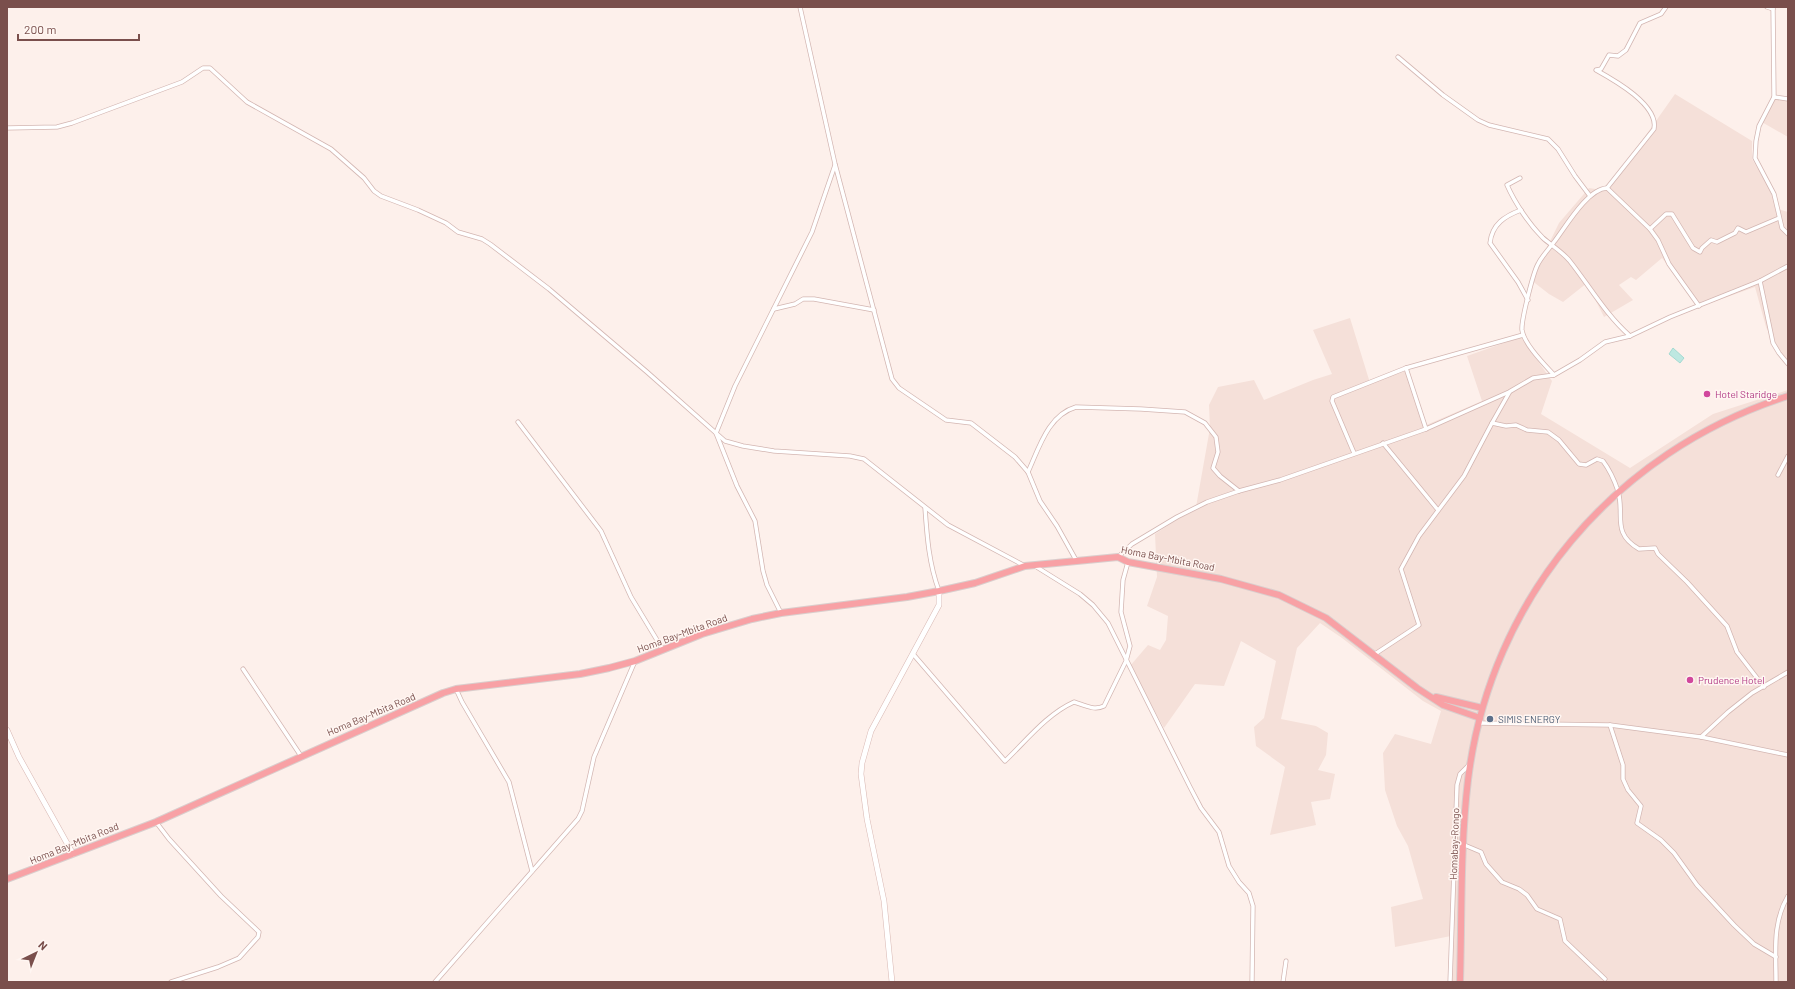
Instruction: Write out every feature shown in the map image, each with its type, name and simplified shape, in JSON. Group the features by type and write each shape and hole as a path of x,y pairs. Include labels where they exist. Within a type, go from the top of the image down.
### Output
{"highway":[{"name":"Homabay-Rongo","path":"1460,982 1464,844 1470,764 1482,708 1496,667 1527,601 1562,550 1581,528 1618,491 1663,456 1687,441 1737,415 1787,397"},
{"name":"Homa Bay-Mbita Road","path":"7,879 156,822 405,709 456,689 580,674 635,661 715,630 752,619 781,613 907,597 975,583 1025,566 1076,560 1118,557 1128,562 1221,578 1279,595 1326,618 1375,654 1417,688 1434,697 1443,705 1479,721"},
{"name":"Homa Bay-Mbita Road","path":"1434,697 1482,708"}],"street":[{"path":"800,7 835,164 894,384 946,420 966,421 975,425 1015,456 1028,472 1040,501 1057,526 1076,560"},
{"path":"1554,375 1523,335 1522,325 1538,264 1590,196 1598,190 1607,188 1654,129 1654,119 1651,112 1632,94 1596,70 1601,69 1610,55 1618,56 1626,50 1640,22 1661,14 1666,7"},
{"path":"1766,7 1773,8 1774,97 1759,126 1755,158 1774,194 1782,228 1788,234"},
{"path":"1398,57 1443,95 1478,120 1489,125 1548,139 1558,149 1590,196"},
{"path":"7,128 56,127 72,123 182,82 203,68 210,68 248,102 331,149 364,178 374,191 381,196 434,217 458,232 482,239 495,248 549,289 725,441 743,446 774,451 850,456 864,460 948,525 1025,566"},
{"path":"1774,97 1788,99"},
{"path":"781,613 767,585 763,571 755,521 740,491 716,434 735,386 812,232 835,164"},
{"path":"1520,178 1507,185 1521,210 1535,229 1565,255 1593,291 1608,315 1630,336"},
{"path":"1607,188 1650,229 1658,240 1669,264 1699,306"},
{"path":"1521,210 1506,216 1495,226 1490,243 1518,282 1528,300"},
{"path":"1650,229 1666,214 1672,214 1693,248 1700,252 1702,248 1711,240 1717,242 1735,233 1738,228 1746,232 1779,218"},
{"path":"1118,557 1132,544 1177,517 1207,502 1239,491 1280,480 1426,429 1509,392 1533,378 1554,375 1580,360 1604,342 1630,336 1670,317 1760,282 1788,266"},
{"path":"1760,282 1773,343 1788,364"},
{"path":"774,309 794,304 803,299 814,298 874,310"},
{"path":"1354,454 1332,401 1333,397 1406,368 1523,335"},
{"path":"1406,368 1426,429"},
{"path":"1375,654 1419,625 1401,570 1418,536 1464,476 1509,392"},
{"path":"1028,472 1046,433 1059,415 1067,410 1076,408 1141,408 1185,412 1205,422 1216,437 1218,452 1213,468 1220,476 1239,491"},
{"path":"518,422 601,531 632,597 663,650"},
{"path":"1492,423 1506,426 1516,424 1527,430 1548,432 1559,440 1577,462 1582,465 1586,465 1597,459 1603,461 1618,491 1619,524 1624,536 1639,549 1655,548 1658,554 1688,582 1727,626 1737,652 1764,687"},
{"path":"1383,443 1438,510"},
{"path":"1778,475 1788,456"},
{"path":"892,982 884,901 867,819 861,774 864,752 871,731 939,605 939,591 932,572 926,536 925,508"},
{"path":"913,654 1005,762 1053,716 1066,706 1074,702 1091,708 1099,708 1104,706 1126,661 1130,646 1121,612 1121,594 1128,562"},
{"path":"1035,566 1080,594 1093,605 1111,628 1126,661 1198,803 1219,832 1234,875 1252,898 1252,982"},
{"path":"435,982 578,819 582,811 594,757 635,661"},
{"path":"243,669 301,756"},
{"path":"1701,737 1728,712 1752,693 1788,672"},
{"path":"456,689 465,709 509,782 532,870"},
{"path":"1479,721 1610,725 1701,737 1788,755"},
{"path":"1610,725 1623,765 1623,779 1628,790 1641,806 1637,823 1661,840 1674,853 1697,885 1734,925 1754,944 1776,957"},
{"path":"7,730 20,757 73,854"},
{"path":"1450,982 1457,785 1460,774 1470,764"},
{"path":"156,822 169,840 221,896 259,932 258,937 239,958 218,967 171,982"},
{"path":"1456,844 1464,844 1481,852 1486,864 1502,882 1519,889 1527,895 1537,909 1560,919 1565,941 1605,979"},
{"path":"1776,982 1778,918 1788,896"},
{"path":"1452,938 1462,938"},
{"path":"1283,982 1286,960"}],"shaded area":[{"path":"1675,94 1752,141 1752,159 1766,182 1778,209 1788,212 1788,364 1782,359 1766,327 1755,287 1699,307 1662,258 1636,280 1631,277 1619,285 1633,300 1604,317 1587,283 1563,302 1549,294 1531,280 1559,223 1589,188 1608,191"},
{"path":"1777,96 1788,98 1788,137 1760,121"},
{"path":"1350,318 1370,383 1406,371 1424,426 1482,401 1467,356 1521,337 1552,381 1541,414 1630,468 1713,414 1788,390 1788,982 1450,982 1451,936 1395,947 1391,907 1423,899 1408,846 1397,826 1385,790 1383,753 1395,734 1431,744 1441,711 1423,701 1342,638 1320,623 1297,648 1281,719 1316,726 1328,733 1326,755 1318,770 1335,774 1330,799 1311,802 1316,825 1270,835 1285,767 1256,746 1254,727 1264,718 1276,661 1241,641 1224,686 1195,684 1164,728 1130,666 1148,645 1160,650 1166,640 1168,616 1147,606 1157,577 1155,534 1196,507 1210,428 1209,405 1218,387 1254,380 1264,400 1332,374 1313,330"}],"water":[{"path":"1673,348 1684,358 1680,363 1669,354"}],"place":[{"name":"Hotel Staridge","path":"1707,394"},
{"name":"Prudence Hotel","path":"1690,680"},
{"name":"SIMIS ENERGY","path":"1490,719"}]}
